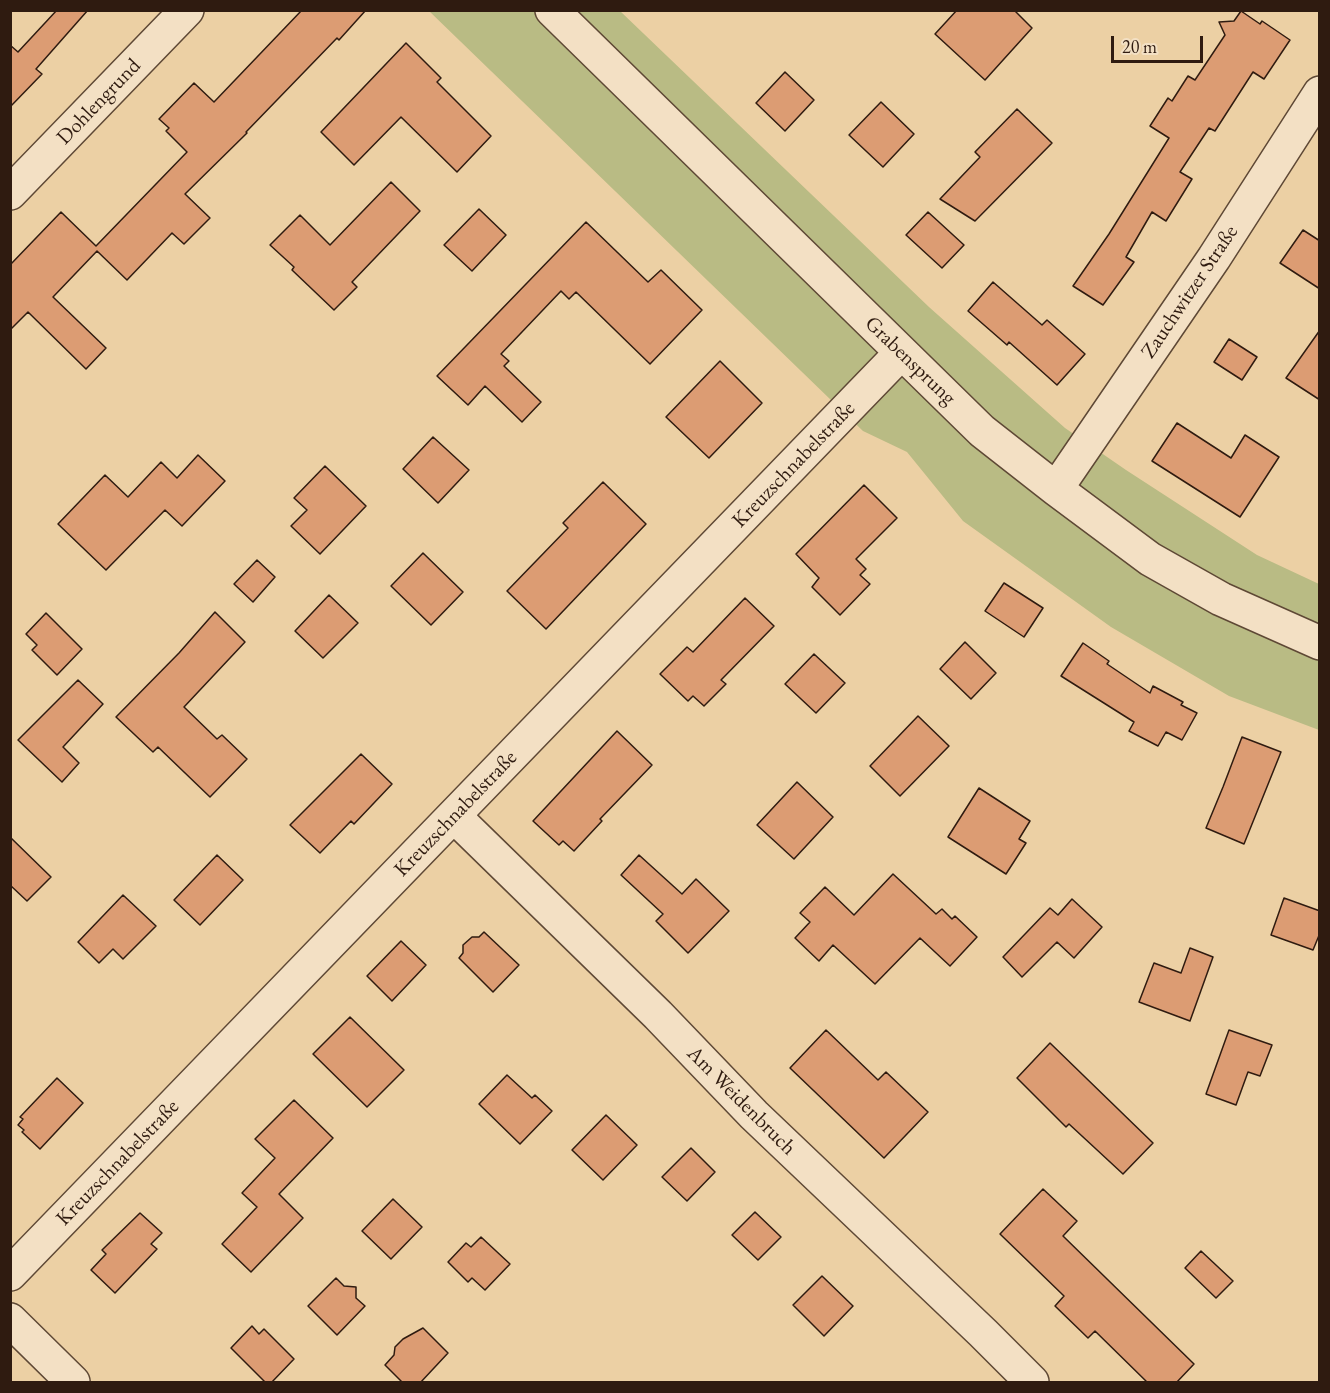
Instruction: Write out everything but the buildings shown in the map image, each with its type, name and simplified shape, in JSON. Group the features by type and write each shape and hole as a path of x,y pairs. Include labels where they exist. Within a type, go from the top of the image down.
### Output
{"street":[{"name":"Dohlengrund","path":"10,193 187,10"},
{"name":"Grabensprung","path":"552,10 982,431 1150,559 1187,581 1257,616 1320,643"},
{"name":"Zauchwitzer Straße","path":"1056,489 1214,258 1320,93"},
{"name":"Kreuzschnabelstraße","path":"10,1274 901,354"},
{"name":"Am Weidenbruch","path":"453,816 658,1015 779,1139 983,1333 1032,1383"},
{"path":"10,1320 73,1383"}],"green space":[{"path":"429,11 620,11 929,307 1065,428 1257,555 1319,584 1319,730 1229,696 1111,627 963,521 907,452 863,431"}]}
